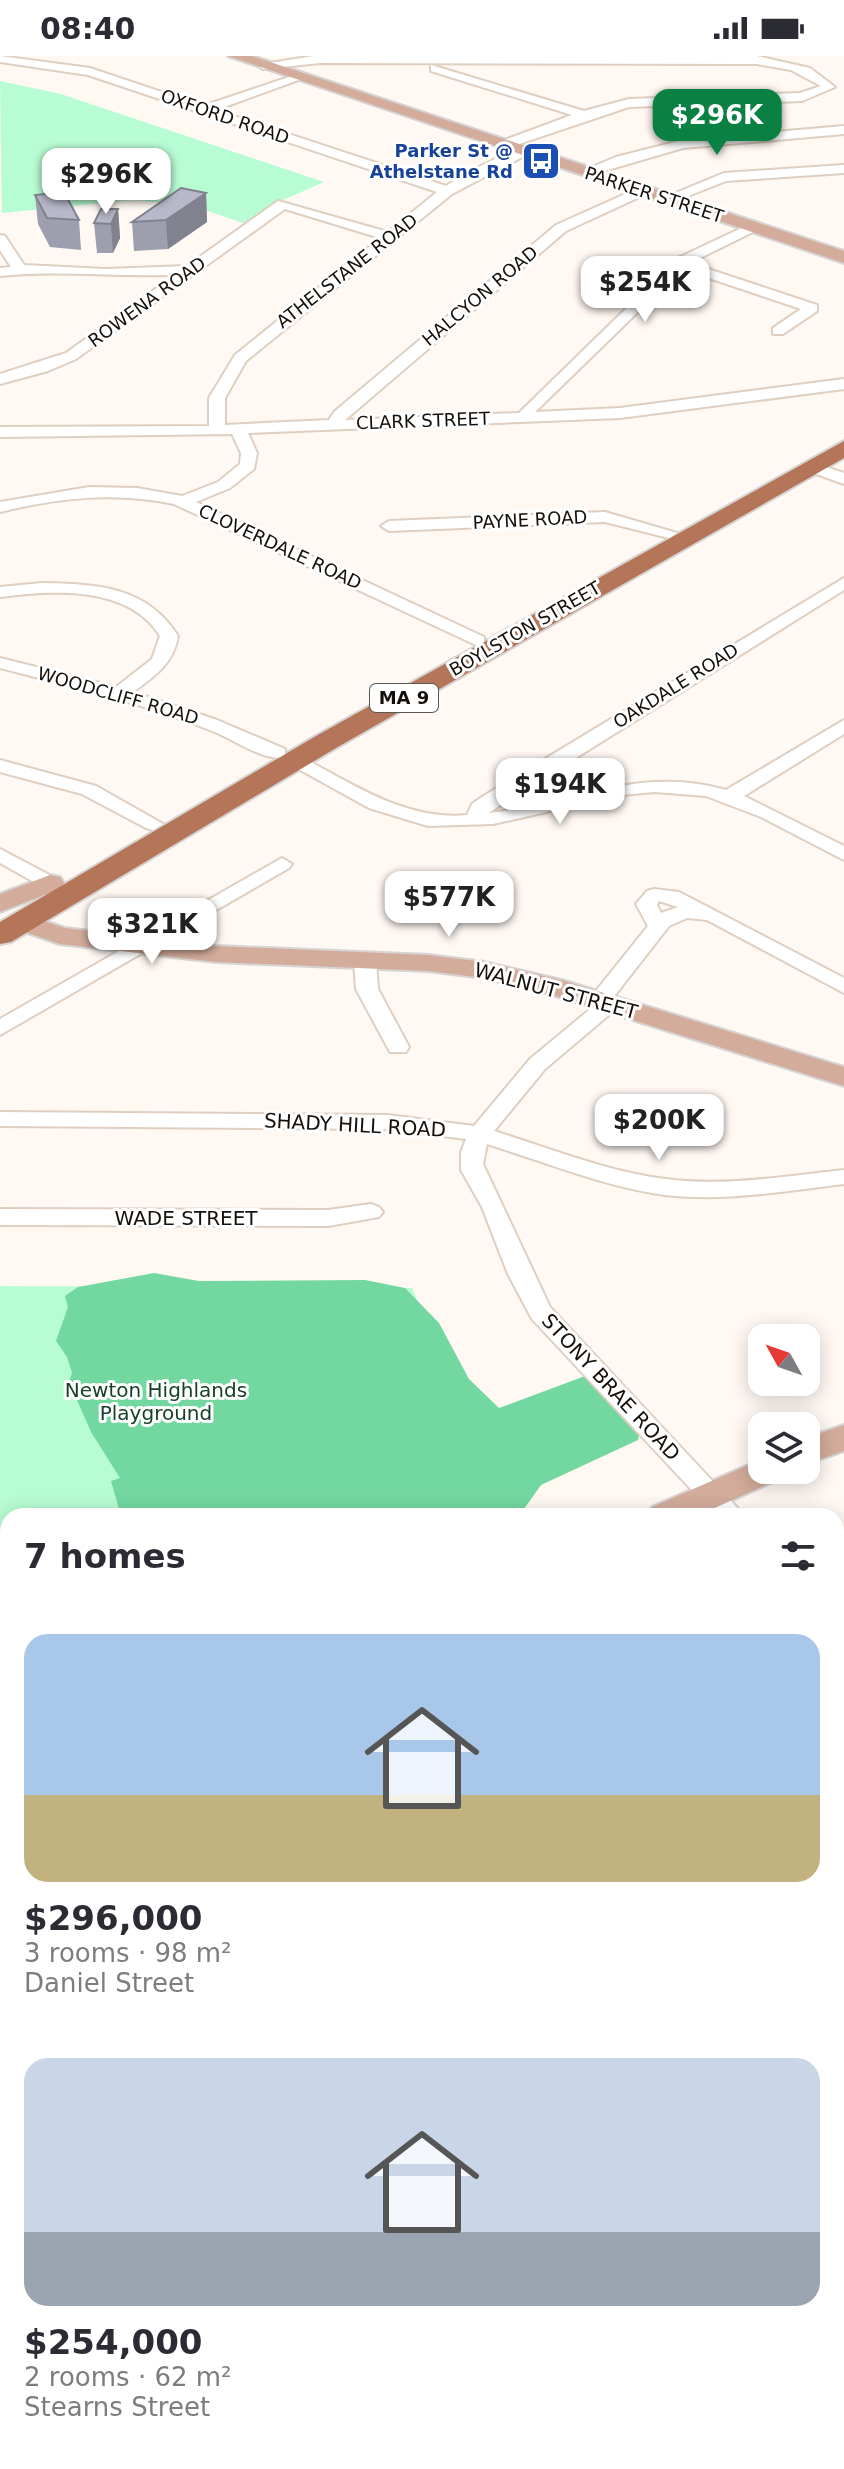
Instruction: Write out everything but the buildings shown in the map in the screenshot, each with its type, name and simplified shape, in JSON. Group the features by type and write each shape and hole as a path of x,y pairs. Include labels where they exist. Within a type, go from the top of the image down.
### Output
{"highway":[{"name":"BOYLSTON STREET","path":"5,924 478,641 844,435"},
{"name":"BOYLSTON STREET","path":"5,924 50,883 153,824 286,757 844,448"}],"main road":[{"name":"PARKER STREET","path":"236,56 844,257"},
{"name":"WALNUT STREET","path":"5,924 60,936 255,957 484,970 603,1002 844,1077"},
{"path":"820,1446 844,1437"},
{"path":"721,1506 749,1484"}],"street":[{"name":"OXFORD ROAD","path":"0,58 90,72 447,191"},
{"path":"399,59 584,115"},
{"path":"263,65 283,60 757,60 786,65 811,74 829,87 802,97 629,103 584,115 504,145"},
{"path":"203,110 297,76"},
{"path":"587,172 635,153 693,140 844,130"},
{"name":"ATHELSTANE ROAD","path":"217,430 217,398 240,358 447,191 482,170 525,152"},
{"path":"668,199 724,177 844,169"},
{"name":"HALCYON ROAD","path":"335,425 340,415 558,230 641,191"},
{"name":"ROWENA ROAD","path":"0,379 43,368 71,356 283,204 391,237"},
{"path":"524,417 530,407 680,264 752,227"},
{"path":"0,239 20,269"},
{"path":"680,264 812,308 778,331"},
{"path":"0,272 20,269 106,273 191,270"},
{"name":"CLARK STREET","path":"0,432 217,430 663,410 844,384"},
{"name":"CLOVERDALE ROAD","path":"184,501 224,485 248,466 249,453 238,429"},
{"path":"811,467 844,479"},
{"path":"0,507 68,494 153,495 184,501"},
{"name":"CLOVERDALE ROAD","path":"184,501 478,641"},
{"name":"PAYNE ROAD","path":"389,526 605,517 633,521 669,533"},
{"name":"OAKDALE ROAD","path":"476,820 484,804 844,583"},
{"path":"0,592 45,587 90,590 136,604 153,614 169,636 166,654 120,693"},
{"name":"WOODCLIFF ROAD","path":"0,663 120,693 214,723 407,815 440,821 476,820 665,785 728,797 844,854"},
{"path":"728,797 844,726"},
{"path":"0,766 79,786 153,824"},
{"path":"540,769 586,798"},
{"path":"0,855 50,883"},
{"path":"0,1028 282,864"},
{"path":"480,1134 538,1063 603,1002 658,926 672,915 700,911 714,916 844,987"},
{"path":"365,961 367,989 398,1047"},
{"name":"SHADY HILL ROAD","path":"0,1119 356,1120 413,1124 480,1134 611,1175 665,1187 743,1189 844,1177"},
{"name":"STONY BRAE ROAD","path":"480,1134 472,1150 471,1166 493,1206 513,1265 530,1297 570,1347 721,1506"},
{"name":"WADE STREET","path":"0,1217 328,1218 371,1212"}],"green space":[{"path":"0,81 61,94 324,182 274,204 246,224 193,206 135,200 2,213"},
{"name":"Newton Highlands Playground","path":"154,1273 199,1281 365,1280 405,1288 439,1323 469,1379 499,1408 585,1376 641,1427 638,1440 541,1485 525,1508 119,1508 111,1481 120,1478 91,1432 69,1382 72,1373 67,1357 56,1341 68,1307 65,1296 78,1287"},
{"name":"Newton Highlands Playground","path":"0,1286 412,1288 504,1508 0,1508"}],"place":[{"name":"Parker St @ Athelstane Rd","path":"541,161"}]}
